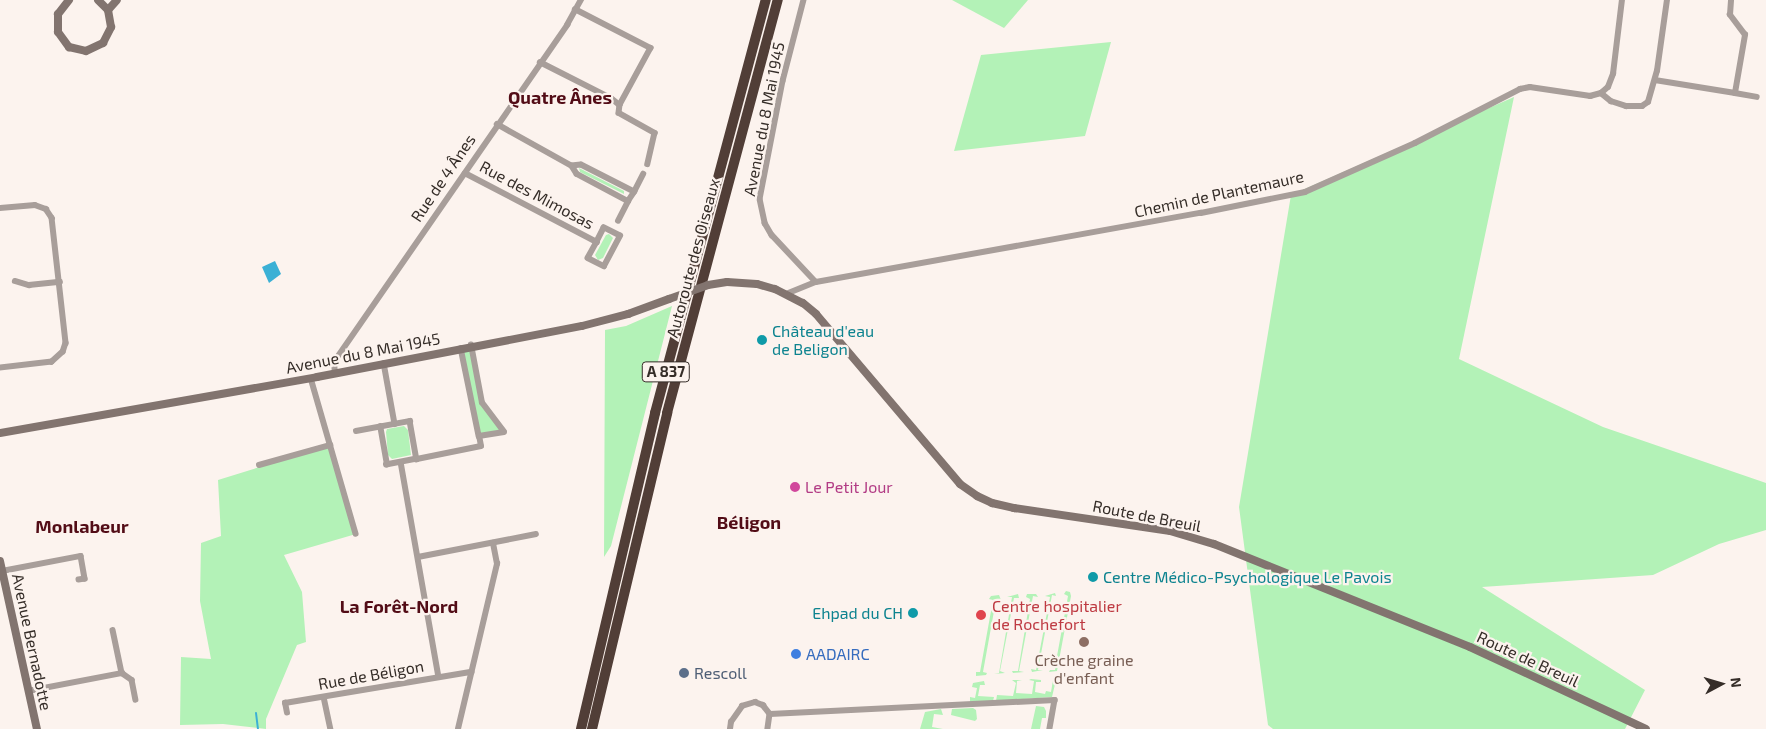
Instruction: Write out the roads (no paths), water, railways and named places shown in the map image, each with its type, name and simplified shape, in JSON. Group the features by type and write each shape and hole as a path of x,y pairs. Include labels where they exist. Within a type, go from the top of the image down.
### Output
{"highway":[{"name":"Autoroute des Oiseaux","path":"581,729 656,413 765,0"},
{"name":"Autoroute des Oiseaux","path":"592,729 668,413 778,0"},
{"path":"760,66 783,0"}],"street":[{"path":"58,14 69,0"},
{"path":"56,3 58,32 62,40 69,46 86,51 95,48 108,36 111,27 108,10 98,0"},
{"path":"108,10 117,0"},
{"name":"Rue de 4 Ânes","path":"335,374 334,362 567,25 581,0"},
{"name":"Avenue du 8 Mai 1945","path":"804,0 782,81 760,199 765,223 772,235 816,282"},
{"path":"1622,0 1612,74 1608,87 1601,93 1611,101 1626,106 1642,106 1648,102 1655,80 1667,0"},
{"path":"1731,0 1730,15 1744,30 1745,36 1735,93"},
{"path":"575,9 651,48 620,105 619,113 655,134 648,164"},
{"path":"540,62 611,98 620,105"},
{"path":"1655,80 1757,98"},
{"name":"Chemin de Plantemaure","path":"816,282 1201,213 1305,192 1415,143 1520,89 1530,87 1590,96 1601,93"},
{"path":"497,124 572,166 576,174 628,201"},
{"path":"572,166 581,165 634,192"},
{"name":"Rue des Mimosas","path":"465,173 597,242"},
{"path":"618,221 643,174"},
{"path":"0,208 35,205 49,212 54,222 66,337 63,352 58,358 46,363 0,368"},
{"name":"Rue des Mimosas","path":"604,228 620,236 604,266 588,258 597,242 604,228"},
{"path":"15,281 29,285 60,282"},
{"name":"Avenue du 8 Mai 1945","path":"0,433 335,374 471,346 582,326 628,314 703,286 727,282"},
{"name":"Route de Breuil","path":"727,282 757,284 786,294 816,314 832,330 960,484 977,496 992,503 1014,508 1170,531 1214,544 1470,647 1646,729"},
{"path":"786,294 816,282"},
{"path":"471,346 482,403 504,432 479,436"},
{"path":"380,427 387,464 480,446 461,348"},
{"path":"384,363 395,424"},
{"path":"311,378 356,534"},
{"path":"356,431 410,421 417,459"},
{"path":"259,465 330,445"},
{"path":"402,462 439,677"},
{"path":"418,557 536,534"},
{"path":"458,729 497,564 493,543"},
{"path":"2,571 81,556 85,579 80,580"},
{"name":"Avenue Bernadotte","path":"0,561 3,589 37,729"},
{"path":"113,630 122,673 132,680 136,700"},
{"name":"Rue de Béligon","path":"286,713 285,704 471,672"},
{"path":"28,691 122,673"},
{"path":"324,697 331,729"},
{"path":"770,714 1055,700 1050,729"},
{"path":"730,729 732,719 745,703 759,703 767,708 770,714 768,729"}],"water":[{"path":"275,261 281,274 269,283 262,267"}],"waterway":[{"path":"256,713 258,729"}],"place":[{"name":"Château d'eau de Beligon","path":"762,340"},
{"name":"Le Petit Jour","path":"795,487"},
{"name":"Centre Médico-Psychologique Le Pavois","path":"1093,577"},
{"name":"Ehpad du CH","path":"913,613"},
{"name":"Centre hospitalier de Rochefort","path":"981,615"},
{"name":"Crèche graine d'enfant","path":"1084,642"},
{"name":"AADAIRC","path":"796,654"},
{"name":"Rescoll","path":"684,673"}],"district":[{"name":"Quatre Ânes","path":"560,97"},
{"name":"Béligon","path":"749,522"},
{"name":"Monlabeur","path":"82,526"},
{"name":"La Forêt-Nord","path":"399,606"}]}
